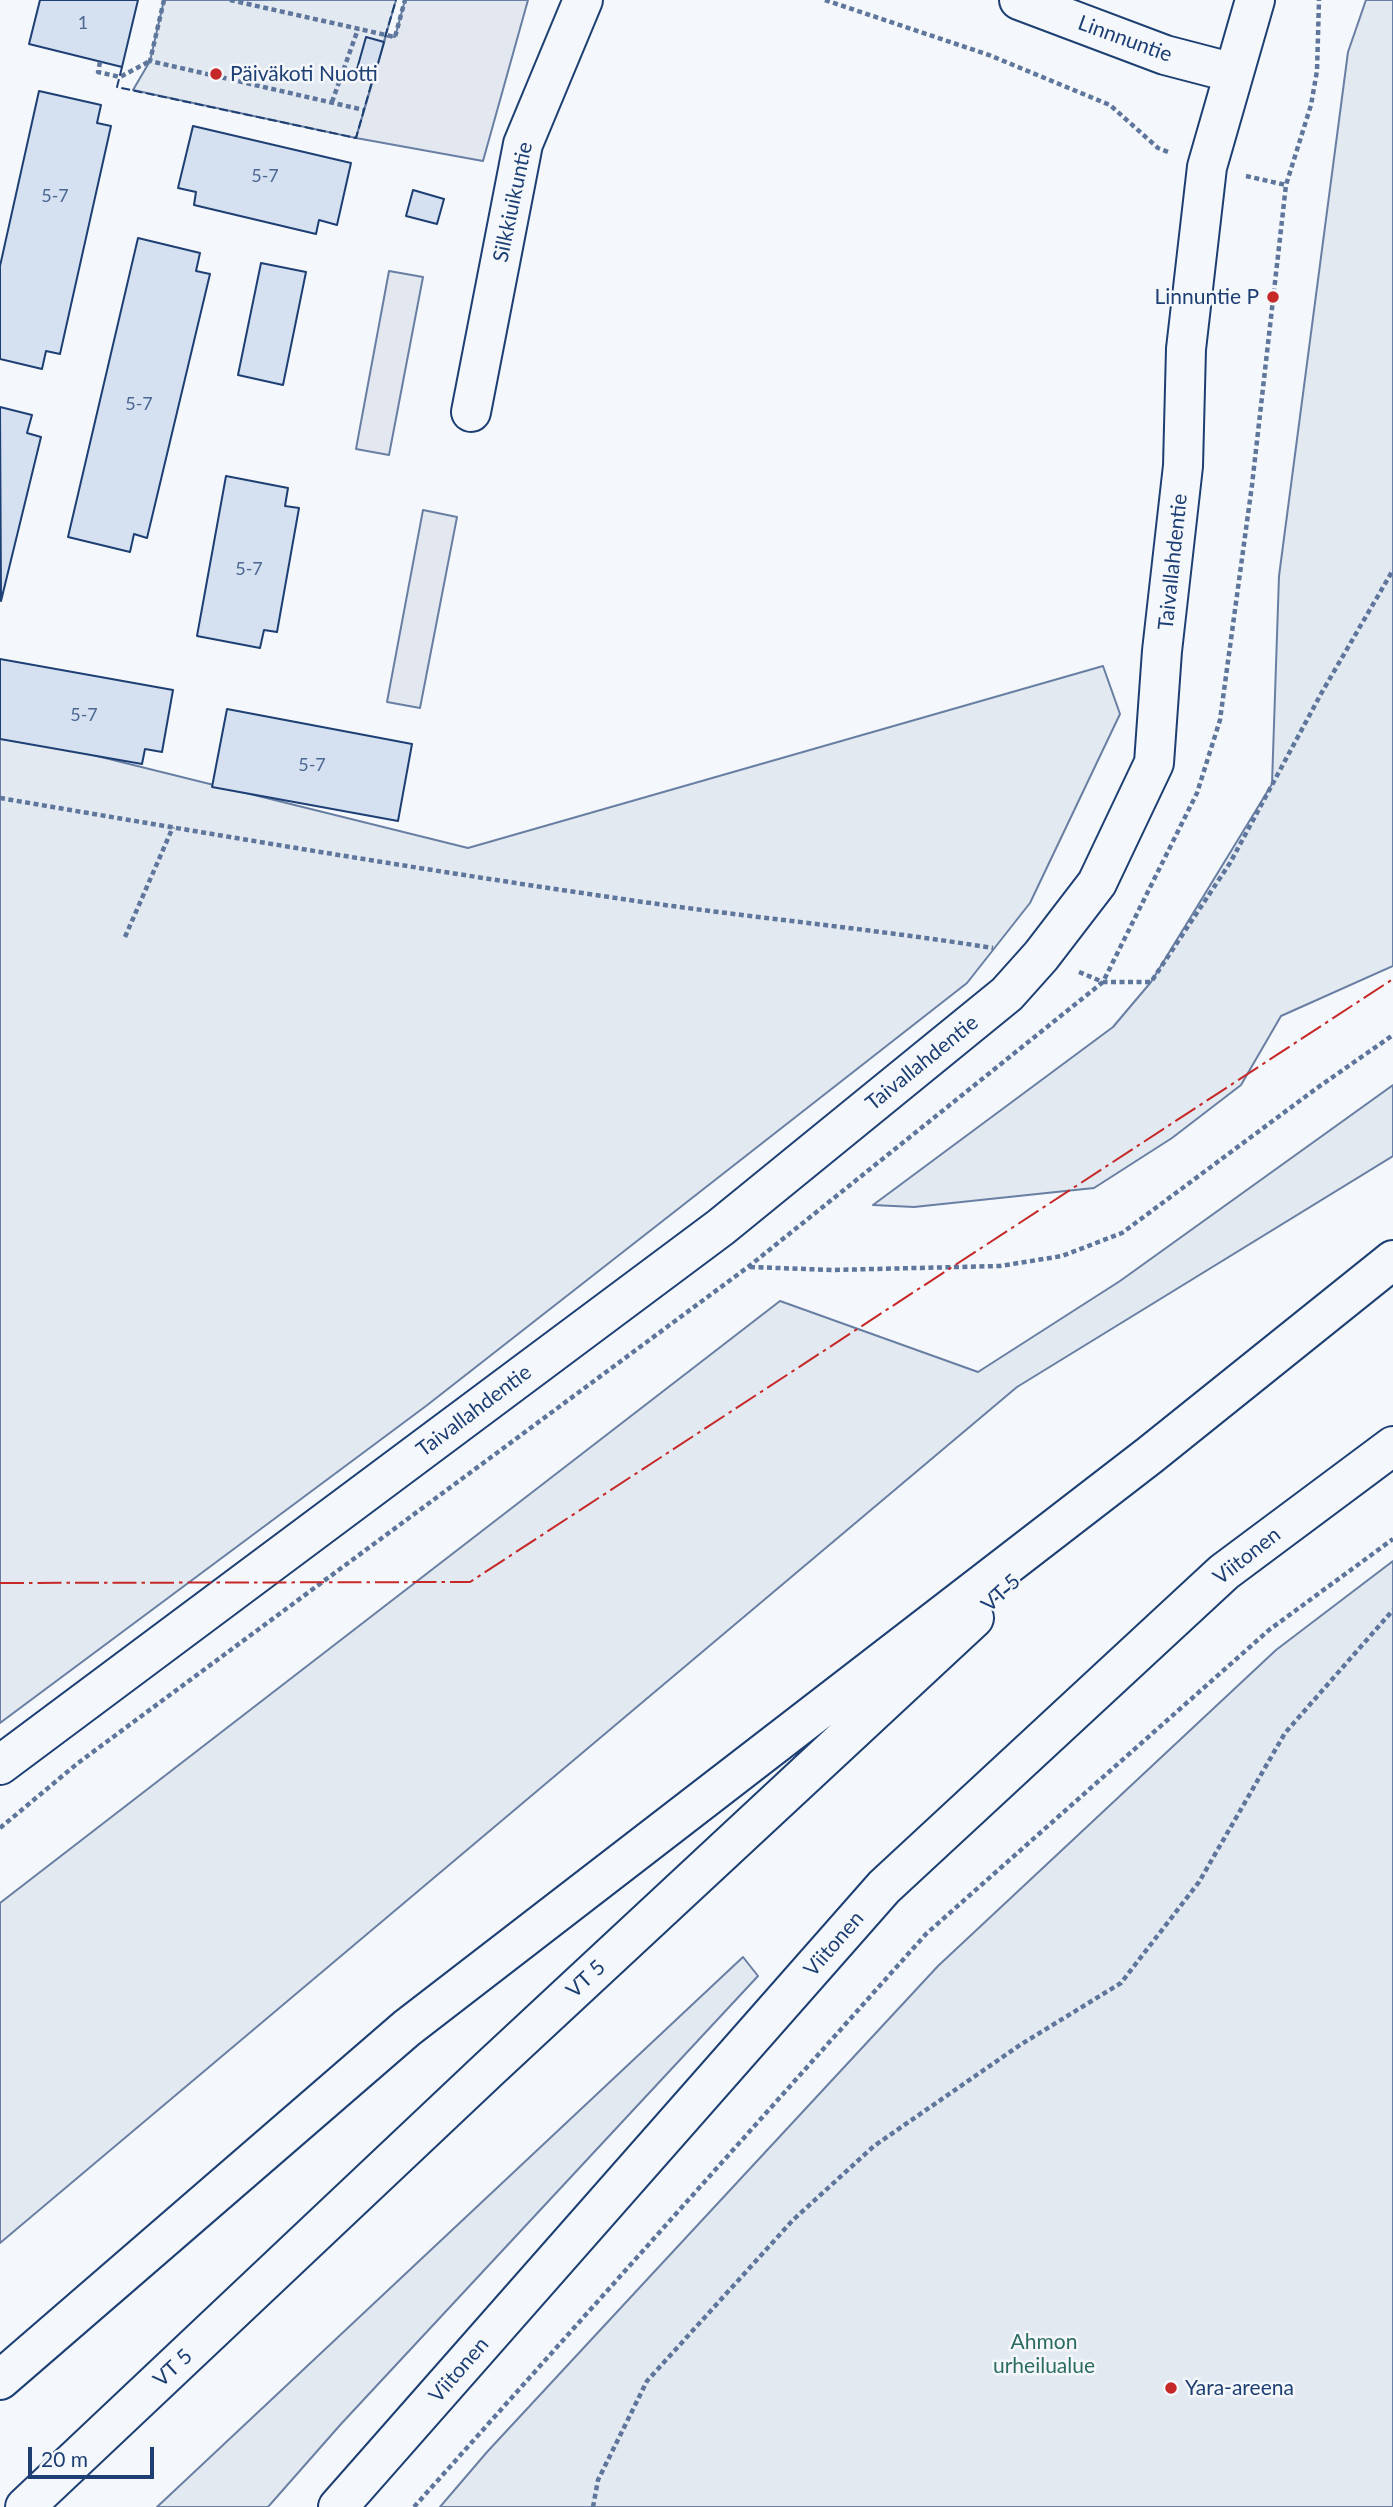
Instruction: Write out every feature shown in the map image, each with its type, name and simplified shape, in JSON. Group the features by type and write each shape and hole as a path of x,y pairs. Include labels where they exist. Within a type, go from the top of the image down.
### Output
{"main road":[{"name":"Silkkiuikuntie","path":"471,412 523,144 583,0"},
{"name":"Linnnuntie","path":"1019,0 1165,55 1234,73"},
{"name":"Taivallahdentie","path":"0,1765 721,1227 1007,994 1041,956 1097,883 1154,763 1183,466 1186,349 1207,167 1255,0"},
{"name":"VT 5","path":"0,2380 407,2028 1150,1455 1393,1260"},
{"name":"Viitonen","path":"338,2507 884,1887 1224,1572 1393,1446"},
{"name":"VT 5","path":"25,2507 498,2061 1150,1455"}],"path":[{"path":"150,61 164,0"},
{"path":"230,0 395,37 405,0"},
{"path":"825,0 989,55 1110,105 1158,148 1207,167 1286,185"},
{"path":"332,102 358,29"},
{"path":"100,62 98,72 120,77 150,61 364,110"},
{"path":"0,798 619,899 894,932 1041,956 1103,982 1151,982 1230,863 1322,692 1393,570"},
{"path":"125,936 173,827"},
{"path":"0,1828 78,1763 748,1266 832,1270 1000,1266 1062,1256 1122,1233 1393,1035"},
{"path":"721,1227 748,1266"},
{"path":"414,2507 926,1934 1269,1630 1393,1539"},
{"path":"593,2507 598,2480 647,2381 793,2220 874,2146 1020,2045 1121,1983 1199,1882 1285,1733 1393,1610"}],"green space":[{"name":"Päiväkoti Nuotti","path":"164,0 396,0 356,138 133,90 150,61"},
{"path":"1366,0 1393,0 1393,966 1281,1016 1241,1085 1172,1138 1094,1188 914,1207 873,1205 1113,1027 1151,982 1272,784 1279,576 1348,52"},
{"path":"1103,666 1120,714 1030,903 967,983 426,1406 0,1723 0,732 468,848"},
{"path":"1393,1085 1393,1156 1017,1387 0,2243 0,1903 780,1301 978,1372 1120,1281"},
{"name":"Ahmon urheilualue","path":"1393,1561 1393,2507 440,2507 487,2452 938,1966 1276,1650"},
{"path":"743,1957 758,1976 341,2424 268,2507 157,2507"}],"shaded area":[{"path":"405,0 528,0 483,161 356,138 386,36 395,37"},
{"path":"389,271 423,277 389,455 356,449"},
{"path":"423,510 457,517 420,708 387,702"}],"building":[{"path":"40,0 138,0 122,67 29,44"},
{"path":"366,37 384,42 375,74 357,69"},
{"path":"39,91 101,105 97,123 111,126 60,354 46,351 42,369 0,359 0,266"},
{"path":"193,126 351,163 337,225 319,220 316,234 194,205 196,192 178,188"},
{"path":"413,190 444,199 437,224 406,216"},
{"path":"138,238 200,253 196,271 210,274 147,538 134,534 130,552 68,537"},
{"path":"261,263 306,272 283,385 238,375"},
{"path":"0,407 32,415 27,433 41,437 1,601"},
{"path":"226,476 288,488 285,506 299,508 277,632 264,630 260,648 197,636"},
{"path":"0,659 173,690 162,752 145,749 142,764 0,739"},
{"path":"227,709 412,744 398,821 212,787"}],"fence":[{"path":"385,37 396,0"},
{"path":"122,67 117,87 356,138 375,71"}],"power":[{"path":"0,1583 470,1582 1393,979"}],"place":[{"name":"Päiväkoti Nuotti","path":"216,74"},
{"name":"Linnuntie P","path":"1273,297"},
{"name":"Yara-areena","path":"1171,2388"}]}
